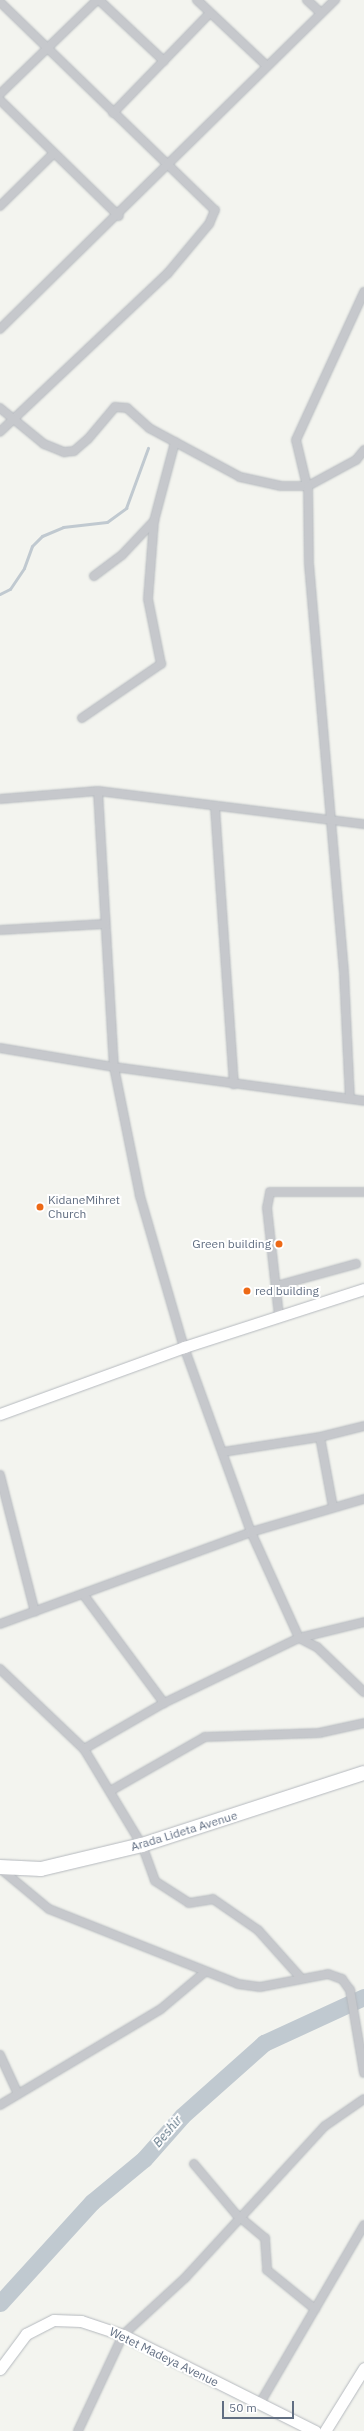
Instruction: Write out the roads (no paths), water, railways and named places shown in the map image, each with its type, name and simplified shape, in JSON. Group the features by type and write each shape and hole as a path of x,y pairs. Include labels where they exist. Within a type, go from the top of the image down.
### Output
{"highway":[{"name":"Arada Lideta Avenue","path":"1,1869 58,1866 142,1845 364,1773"}],"main road":[{"path":"0,1414 184,1347 364,1289"},
{"name":"Wetet Madeya Avenue","path":"0,2369 26,2334 54,2320 81,2320 123,2335 315,2431"},
{"path":"325,2431 364,2368"}],"street":[{"path":"0,94 98,0 164,62"},
{"path":"197,0 267,66"},
{"path":"307,0 320,12"},
{"path":"0,329 119,216 168,162 267,66 320,12 335,0"},
{"path":"0,2 48,47 113,113 168,162 215,210 209,224 168,273 0,432"},
{"path":"113,113 210,13"},
{"path":"0,100 119,216"},
{"path":"0,206 54,154"},
{"path":"350,1099 330,822 309,564 308,486 296,440 364,292"},
{"path":"0,408 12,420 44,444 64,452 74,451 88,439 115,407 127,408 149,428 240,477 282,486 308,486 356,460 364,450"},
{"path":"82,718 161,664 148,599 154,521 175,442"},
{"path":"94,576 122,556 154,521"},
{"path":"0,799 98,791 330,822 364,824"},
{"path":"98,791 114,1067 140,1196 184,1347 251,1532 299,1638 317,1647 364,1692"},
{"path":"215,807 234,1084"},
{"path":"0,930 105,924"},
{"path":"0,1048 114,1067 364,1102"},
{"path":"279,1316 267,1208 270,1192 364,1192"},
{"path":"276,1286 356,1264"},
{"path":"223,1452 320,1437 364,1426"},
{"path":"320,1437 333,1507"},
{"path":"0,1475 35,1612"},
{"path":"0,1624 251,1532 333,1507 364,1500"},
{"path":"82,1594 164,1703"},
{"path":"84,1749 164,1703 299,1638 364,1622"},
{"path":"0,1669 84,1749 112,1790 142,1845 155,1881 189,1902 213,1899 258,1930 300,1977"},
{"path":"112,1790 205,1737 318,1733 364,1724"},
{"path":"1,1869 50,1909 238,1984 260,1987 300,1977 334,1976 350,1990 364,2073"},
{"path":"0,2105 160,2009 205,1972"},
{"path":"0,2055 18,2094"},
{"path":"78,2431 123,2335 243,2217 325,2126 364,2099"},
{"path":"194,2164 236,2214 243,2217 265,2238 267,2270 316,2308"},
{"path":"260,2403 364,2225"}],"waterway":[{"path":"0,594 10,589 24,568 32,546 42,536 63,527 107,522 126,508 148,448"},
{"name":"Beshir","path":"0,2303 92,2202 144,2159 182,2116 264,2043 364,1997"}],"place":[{"name":"KidaneMihret Church","path":"40,1207"},
{"name":"Green building","path":"279,1244"},
{"name":"red building","path":"247,1291"}]}
